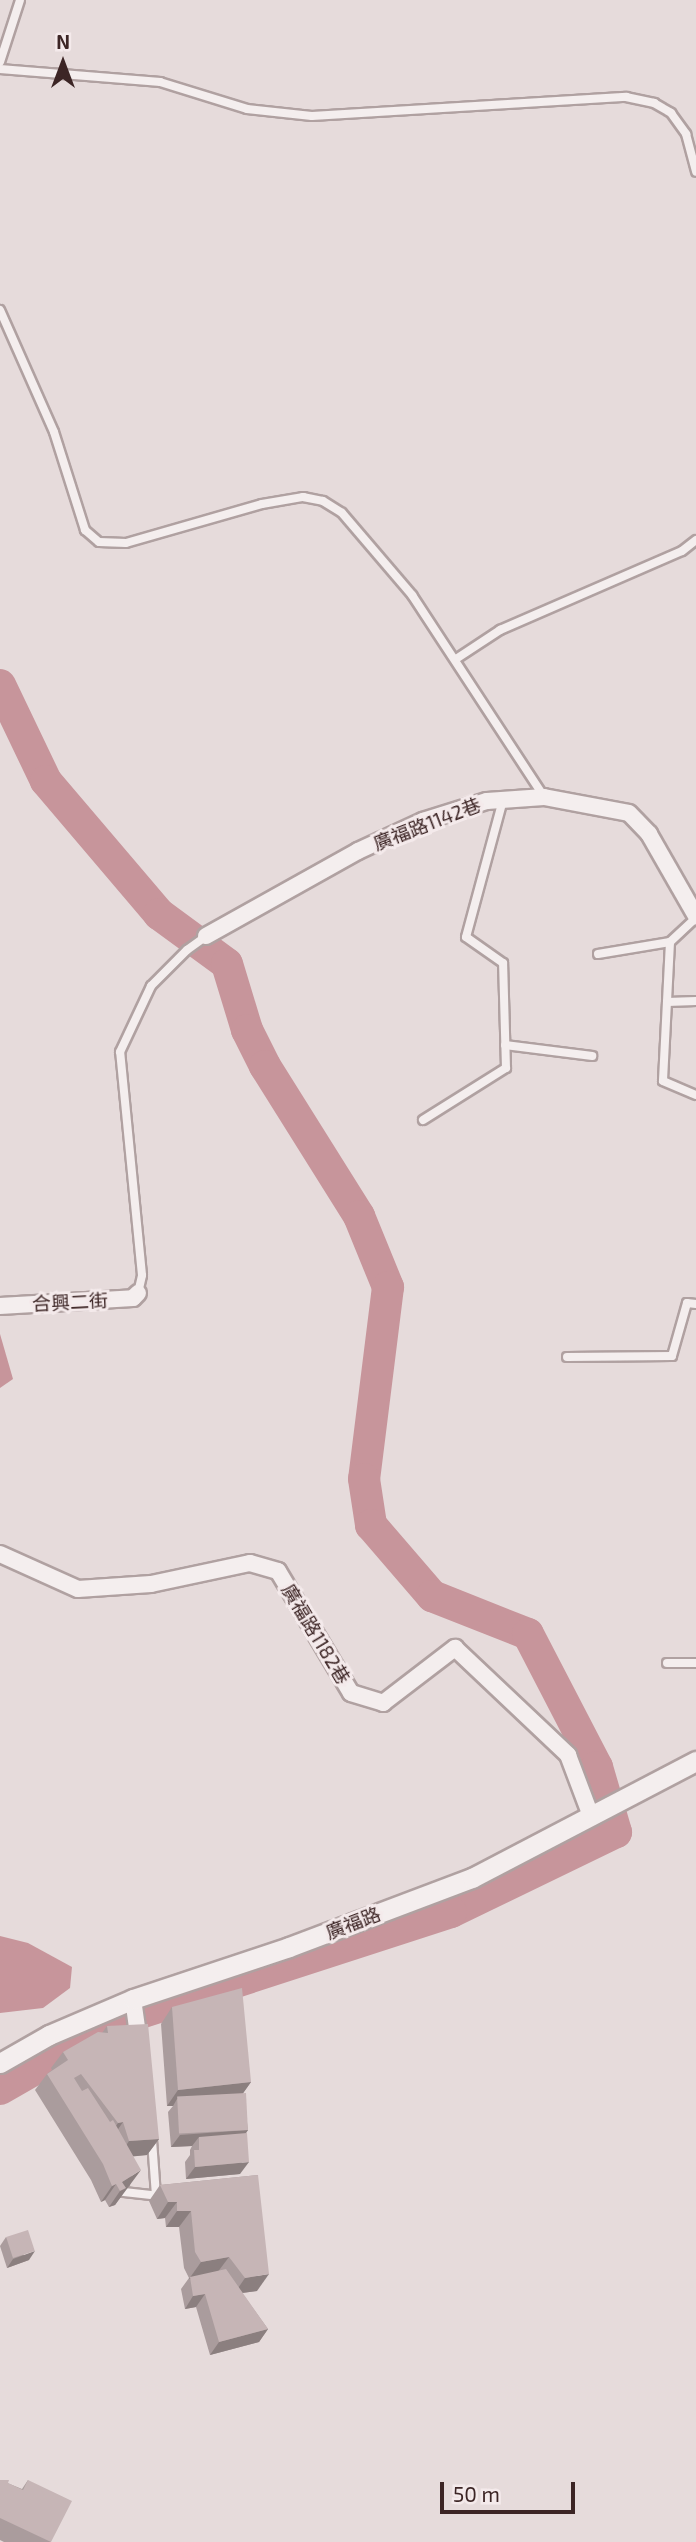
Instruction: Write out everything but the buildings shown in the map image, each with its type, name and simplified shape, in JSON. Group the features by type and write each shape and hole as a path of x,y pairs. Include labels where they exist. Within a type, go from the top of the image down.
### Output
{"street":[{"name":"廣福路1142巷","path":"206,936 358,851 423,821 487,801 544,797 629,813 649,834 696,917"},
{"name":"合興二街","path":"0,1306 133,1298 138,1293"},
{"name":"廣福路1182巷","path":"0,1554 78,1589 151,1584 250,1563 278,1571 351,1693 383,1703 455,1648 568,1755 591,1816"},
{"name":"廣福路","path":"0,2063 49,2035 133,2001 289,1947 472,1878 696,1761"},
{"path":"133,2001 138,2032"}],"lane":[{"path":"0,62 20,0"},
{"path":"0,69 160,82 247,109 312,116 626,97 654,103 671,113 685,134 696,172"},
{"path":"0,310 54,432 85,530 99,542 126,543 262,505 303,497 323,501 342,513 412,595 544,797"},
{"path":"456,659 500,630 682,551 696,541"},
{"path":"423,1120 506,1068 503,963 466,937 503,800"},
{"path":"598,954 670,942 696,917"},
{"path":"138,1293 142,1275 120,1052 150,986 187,950 206,936"},
{"path":"670,942 663,1081 696,1095"},
{"path":"667,1002 696,1001"},
{"path":"505,1045 592,1056"},
{"path":"567,1357 672,1356 687,1303 696,1304"},
{"path":"667,1663 696,1663"},
{"path":"152,2131 156,2196"},
{"path":"115,2191 169,2195"}],"shaded area":[{"path":"0,1334 13,1379 0,1388"},
{"path":"0,1936 28,1943 72,1967 70,1988 43,2008 0,2013"}],"waterway":[{"path":"0,685 46,781 159,914 227,964 247,1030 265,1066 359,1216 388,1287 364,1479 371,1525 432,1596 528,1634 597,1767 616,1832 451,1912 124,2018 0,2089"}]}
